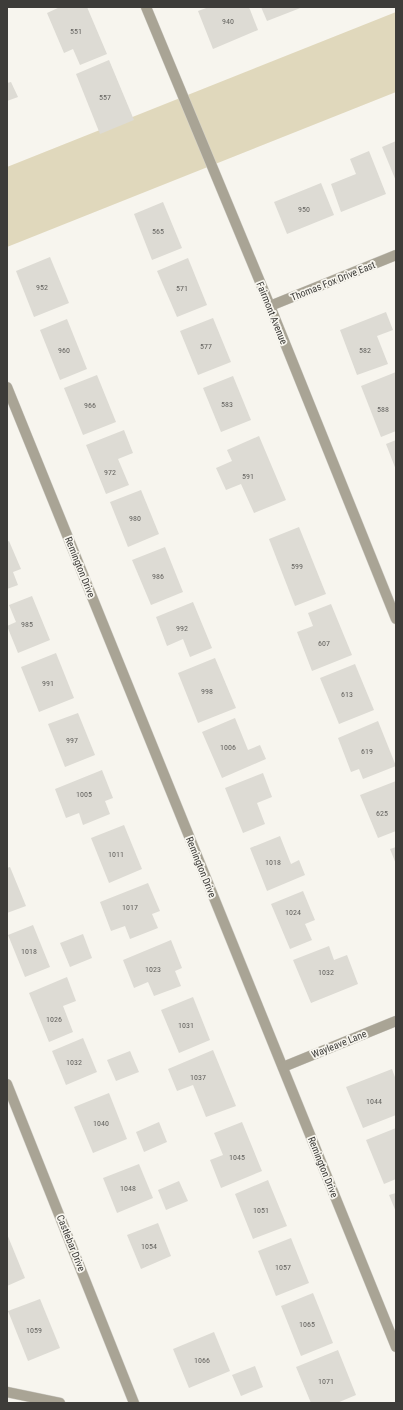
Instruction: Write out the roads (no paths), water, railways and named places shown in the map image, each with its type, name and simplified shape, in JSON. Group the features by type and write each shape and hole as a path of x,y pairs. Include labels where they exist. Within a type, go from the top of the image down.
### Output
{"street":[{"name":"Fairmont Avenue","path":"146,7 270,306 396,619"},
{"name":"Thomas Fox Drive East","path":"270,306 396,255"},
{"name":"Remington Drive","path":"7,387 396,1347"},
{"name":"Wayleave Lane","path":"282,1067 396,1021"},
{"name":"Castlebar Drive","path":"7,1084 134,1403"},
{"path":"7,1392 60,1403"}]}
